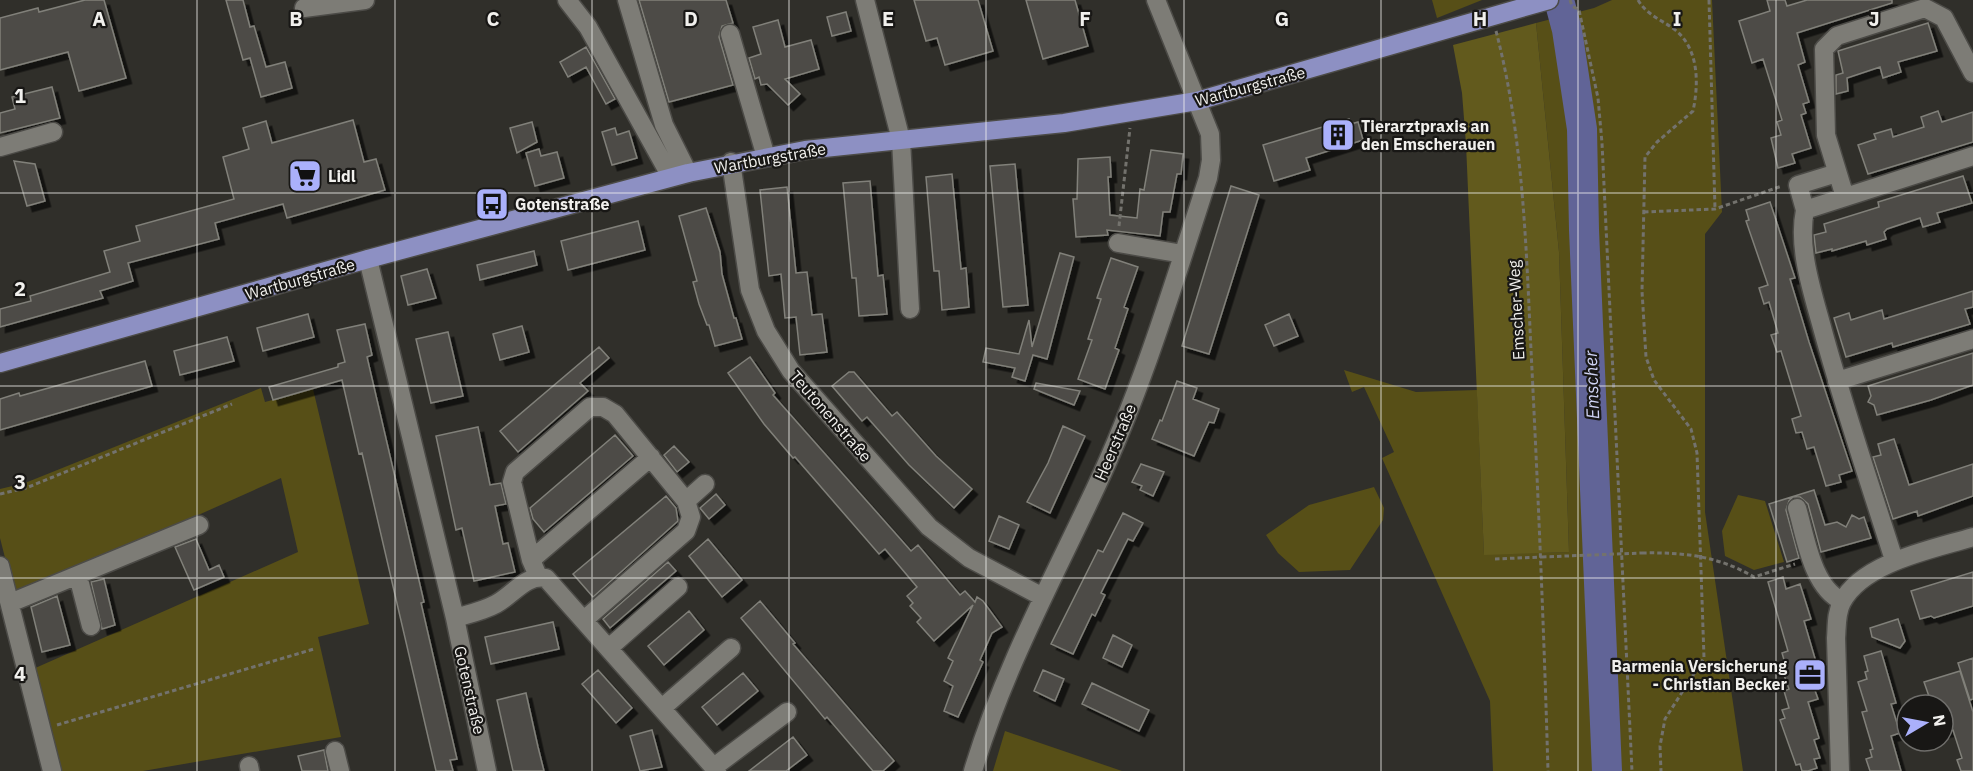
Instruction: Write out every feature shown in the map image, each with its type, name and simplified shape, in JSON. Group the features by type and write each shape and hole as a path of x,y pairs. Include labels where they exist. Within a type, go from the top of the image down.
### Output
{"main road":[{"name":"Wartburgstraße","path":"0,363 369,259 731,162 901,140 1064,123 1197,101 1550,0"}],"street":[{"path":"304,8 365,0"},
{"path":"567,0 588,27 679,175"},
{"path":"627,0 679,175"},
{"path":"865,0 901,140 910,309"},
{"name":"Heerstraße","path":"973,771 1007,676 1041,596 1096,487 1133,401 1208,178 1211,160 1210,134 1156,0"},
{"path":"1845,197 1826,135 1824,49 1837,36 1925,8 1944,18 1973,73"},
{"path":"730,34 766,157"},
{"path":"0,147 53,132"},
{"path":"1805,210 1973,156"},
{"name":"Teutonenstraße","path":"731,162 750,290 766,332 791,371 929,527 969,558 1041,596"},
{"path":"1837,172 1798,185 1805,210 1801,228 1812,293 1837,381 1894,560"},
{"path":"1118,243 1183,254"},
{"name":"Gotenstraße","path":"369,259 454,618 487,771"},
{"path":"1837,381 1973,339"},
{"path":"584,620 686,531 691,517 686,501 651,457 615,414 603,407 590,407 515,472 512,482 534,568 546,578 584,620 610,647 716,769 787,712"},
{"path":"454,618 478,612 498,603 651,457"},
{"path":"686,501 705,484"},
{"path":"1797,508 1822,585 1831,596 1842,601"},
{"path":"9,603 199,525"},
{"path":"1840,771 1836,638 1837,619 1842,601 1873,573 1894,560 1973,537"},
{"path":"1,574 52,771"},
{"path":"78,576 91,626"},
{"path":"610,647 678,587"},
{"path":"662,708 731,648"},
{"path":"335,751 339,771"}],"path":[{"path":"1570,0 1572,6 1579,10 1592,62 1602,143 1632,771"},
{"path":"1638,0 1653,18 1674,29 1686,42 1694,58 1697,77 1693,111 1657,142 1645,157 1642,291 1646,357 1654,380 1690,429 1693,437 1697,453 1702,555 1704,658 1665,719 1660,746 1661,771"},
{"path":"1709,0 1714,209"},
{"name":"Emscher-Weg","path":"1492,16 1508,75 1520,186 1542,557 1548,771"},
{"path":"1118,243 1132,112"},
{"path":"1644,212 1714,209 1786,185 1798,185"},
{"path":"0,494 26,488 231,404"},
{"path":"1495,559 1642,553 1702,555 1731,564 1755,577 1813,559"},
{"path":"41,729 314,649"}],"shaded area":[{"path":"1432,0 1482,0 1437,18"},
{"path":"1612,0 1712,0 1722,212 1705,234 1705,512 1743,771 1493,771 1490,701 1382,458 1394,452 1364,387 1352,392 1344,370 1416,392 1477,390 1484,554 1569,552 1559,252 1536,23 1594,8"},
{"path":"1536,23 1559,252 1569,552 1484,555 1466,144 1462,93 1453,45"},
{"path":"261,388 265,402 313,389 369,624 318,637 341,737 143,771 59,771 33,669 298,552 281,478 15,597 0,538 0,489 25,483"},
{"path":"1374,487 1384,508 1383,520 1350,570 1299,572 1278,553 1266,535 1309,505"},
{"path":"1738,495 1765,501 1784,562 1754,570 1725,556 1722,531"},
{"path":"1005,731 1122,771 993,771"}],"building":[{"path":"85,0 104,0 126,78 79,91 68,52 0,70 0,18 38,8 39,12"},
{"path":"226,0 243,0 250,27 254,26 266,67 285,62 292,88 261,97 250,58 243,60"},
{"path":"639,0 726,0 733,23 722,26 719,37 733,85 669,102"},
{"path":"914,0 978,0 993,51 945,65 937,38 926,41"},
{"path":"1026,0 1075,0 1088,46 1043,59"},
{"path":"1767,0 1785,0 1787,6 1807,0 1892,0 1892,3 1797,33 1805,62 1798,65 1809,102 1803,104 1806,113 1801,115 1811,148 1792,154 1795,163 1778,168 1771,138 1781,135 1777,122 1782,120 1763,59 1752,63 1739,21 1770,11"},
{"path":"846,12 851,31 832,36 827,17"},
{"path":"778,20 785,47 811,40 819,69 785,79 800,94 788,105 767,84 761,85 759,77 755,79 749,58 761,54 753,27"},
{"path":"1928,23 1937,51 1898,62 1901,72 1883,78 1880,67 1847,78 1848,91 1836,94 1836,75 1843,73 1838,51"},
{"path":"586,47 615,99 606,104 586,67 568,77 560,62"},
{"path":"52,87 60,118 0,133 0,113 15,109 12,97"},
{"path":"1938,111 1942,122 1973,112 1973,142 1868,174 1858,145 1876,139 1874,134 1891,129 1893,137 1924,127 1921,117"},
{"path":"1349,119 1351,124 1358,122 1363,140 1306,158 1310,170 1274,181 1263,145"},
{"name":"Lidl","path":"353,120 364,162 376,159 385,190 287,218 283,204 215,223 219,239 128,263 133,281 100,291 103,298 0,327 0,309 31,301 30,296 110,272 104,251 140,241 136,226 234,199 223,157 249,149 243,128 266,121 272,143"},
{"path":"532,122 537,142 517,153 510,128"},
{"path":"615,128 617,135 629,131 637,158 612,165 602,132"},
{"path":"539,149 541,156 557,152 564,178 535,186 526,153"},
{"path":"1151,150 1183,154 1181,174 1177,174 1170,212 1163,212 1160,236 1107,230 1108,235 1076,237 1073,199 1077,199 1078,159 1110,157 1111,177 1108,177 1110,215 1137,218 1140,189 1144,190"},
{"path":"14,161 35,164 45,201 27,206"},
{"path":"1015,164 1028,305 1003,307 990,166"},
{"path":"952,174 961,269 966,268 969,307 942,310 939,271 934,271 926,177"},
{"path":"1963,176 1972,203 1937,213 1940,222 1923,227 1920,218 1887,229 1884,232 1886,239 1867,245 1866,241 1816,253 1814,235 1826,232 1824,224 1879,207 1878,202"},
{"path":"870,181 878,276 883,275 887,314 859,316 856,278 852,278 843,183"},
{"path":"1231,186 1259,195 1209,354 1182,346"},
{"path":"787,187 796,273 807,272 812,315 822,314 827,352 800,355 796,317 785,318 781,274 769,276 760,190"},
{"path":"1770,202 1795,278 1790,279 1809,342 1852,471 1839,475 1841,482 1826,486 1814,447 1807,449 1802,432 1796,433 1792,419 1801,416 1781,351 1777,352 1771,335 1778,333 1769,302 1764,304 1759,288 1768,285 1746,221 1749,220 1746,210"},
{"path":"706,208 720,252 722,274 734,318 736,318 742,339 715,346 709,325 707,325 699,304 693,282 697,281 679,216"},
{"path":"638,221 645,250 568,270 561,241"},
{"path":"534,251 537,265 480,280 477,265"},
{"path":"1060,253 1074,257 1047,359 1033,355 1025,381 1012,377 1015,368 983,362 986,348 1019,354 1029,320 1032,347"},
{"path":"1111,258 1138,267 1124,307 1128,309 1115,348 1119,350 1105,389 1078,379 1092,340 1088,339 1101,299 1097,298"},
{"path":"427,269 436,298 408,305 401,276"},
{"path":"1973,291 1973,307 1965,309 1970,324 1893,347 1892,343 1846,357 1834,318 1849,313 1851,320 1882,310 1884,319"},
{"path":"308,314 314,337 263,351 257,328"},
{"path":"1289,314 1298,336 1274,346 1265,325"},
{"path":"365,324 372,355 367,357 424,602 421,603 457,759 450,760 453,771 436,771 362,453 359,454 342,380 273,400 269,387 338,367 338,364 345,362 337,330"},
{"path":"522,326 529,352 500,360 493,334"},
{"path":"448,332 463,396 431,403 416,339"},
{"path":"227,337 234,361 180,375 174,351"},
{"path":"599,347 609,358 580,383 588,391 518,452 500,431"},
{"path":"1973,353 1973,385 1877,415 1874,405 1868,402 1871,396 1868,386"},
{"path":"750,357 775,393 773,395 911,551 918,545 960,595 965,591 975,602 977,597 983,601 1002,627 992,633 980,660 983,662 958,717 944,711 953,686 944,681 953,661 948,658 973,605 934,641 917,622 921,618 910,606 913,603 907,596 917,587 885,549 879,554 795,457 793,458 764,424 728,373"},
{"path":"145,361 152,386 0,430 0,399 19,393 20,396"},
{"path":"849,372 854,372 892,416 897,412 936,456 972,489 954,508 909,465 867,417 862,421 832,386"},
{"path":"1177,381 1197,388 1193,399 1219,409 1214,423 1209,422 1194,456 1152,439 1160,420 1162,421"},
{"path":"1036,383 1080,391 1074,405 1034,389"},
{"path":"1063,426 1085,436 1050,513 1027,502 1048,463"},
{"path":"478,427 490,485 501,483 506,504 495,506 503,544 508,543 515,572 474,581 462,528 456,530 436,436"},
{"path":"615,435 633,456 544,532 533,519 530,508"},
{"path":"1894,439 1909,485 1973,464 1973,496 1918,516 1917,511 1893,519 1873,457 1881,455 1878,444"},
{"path":"674,446 689,462 677,472 664,455"},
{"path":"1141,464 1164,472 1153,496 1140,490 1142,486 1132,482"},
{"path":"1814,490 1825,525 1837,522 1846,527 1852,515 1859,519 1864,517 1871,538 1821,552 1808,504 1800,497 1793,497 1786,510 1799,558 1787,562 1769,504"},
{"path":"716,494 725,505 709,519 700,508"},
{"path":"666,496 676,508 678,521 593,597 573,574"},
{"path":"1123,513 1143,523 1133,541 1128,539 1101,593 1105,595 1095,616 1092,614 1073,654 1051,644 1098,550 1103,552"},
{"path":"999,516 1019,525 1009,549 989,541"},
{"path":"196,539 209,570 219,565 224,577 194,590 175,547"},
{"path":"708,539 742,580 722,597 689,556"},
{"path":"668,562 676,571 610,628 603,619"},
{"path":"1973,572 1973,606 1934,618 1931,616 1920,619 1911,591"},
{"path":"1783,577 1786,589 1800,584 1811,619 1804,621 1816,662 1812,663 1817,680 1812,682 1818,699 1808,702 1819,738 1814,740 1820,758 1814,759 1817,768 1808,771 1802,771 1800,764 1796,765 1780,720 1785,718 1782,710 1789,708 1784,691 1789,689 1783,672 1787,670 1782,653 1788,651 1768,582"},
{"path":"104,579 115,625 102,629 91,582"},
{"path":"57,596 70,645 42,652 31,607"},
{"path":"760,601 795,643 793,644 894,761 883,771 873,771 827,717 825,719 741,618"},
{"path":"689,611 704,630 664,665 648,646"},
{"path":"1898,619 1905,641 1900,648 1872,637 1870,628"},
{"path":"553,622 559,649 491,664 485,637"},
{"path":"1113,635 1132,645 1122,667 1103,658"},
{"path":"1881,651 1895,700 1895,703 1891,704 1895,717 1895,735 1891,736 1901,771 1870,771 1866,759 1872,757 1870,750 1873,749 1862,712 1867,711 1858,682 1867,679 1865,672 1868,671 1864,656"},
{"path":"1973,658 1973,699 1970,700 1958,663"},
{"path":"598,670 632,708 616,723 582,684"},
{"path":"1043,670 1064,679 1055,701 1034,691"},
{"path":"1960,671 1973,712 1973,771 1961,771 1957,760 1962,758 1955,736 1955,693 1928,693 1924,682"},
{"path":"743,673 758,691 717,725 702,707"},
{"path":"1092,683 1149,710 1139,731 1082,704"},
{"path":"526,693 544,771 513,771 497,700"},
{"path":"652,730 662,767 640,771 630,736"},
{"path":"793,737 807,755 786,771 749,771"},
{"path":"324,750 328,771 302,771 298,756"}],"waterway":[{"name":"Emscher","path":"1559,0 1567,30 1582,129 1584,230 1607,771"}],"place":[{"name":"Tierarztpraxis an den Emscherauen","path":"1338,135"},
{"name":"Lidl","path":"305,176"},
{"name":"Gotenstraße","path":"492,204"},
{"name":"Barmenia Versicherung - Christian Becker","path":"1810,675"}]}
